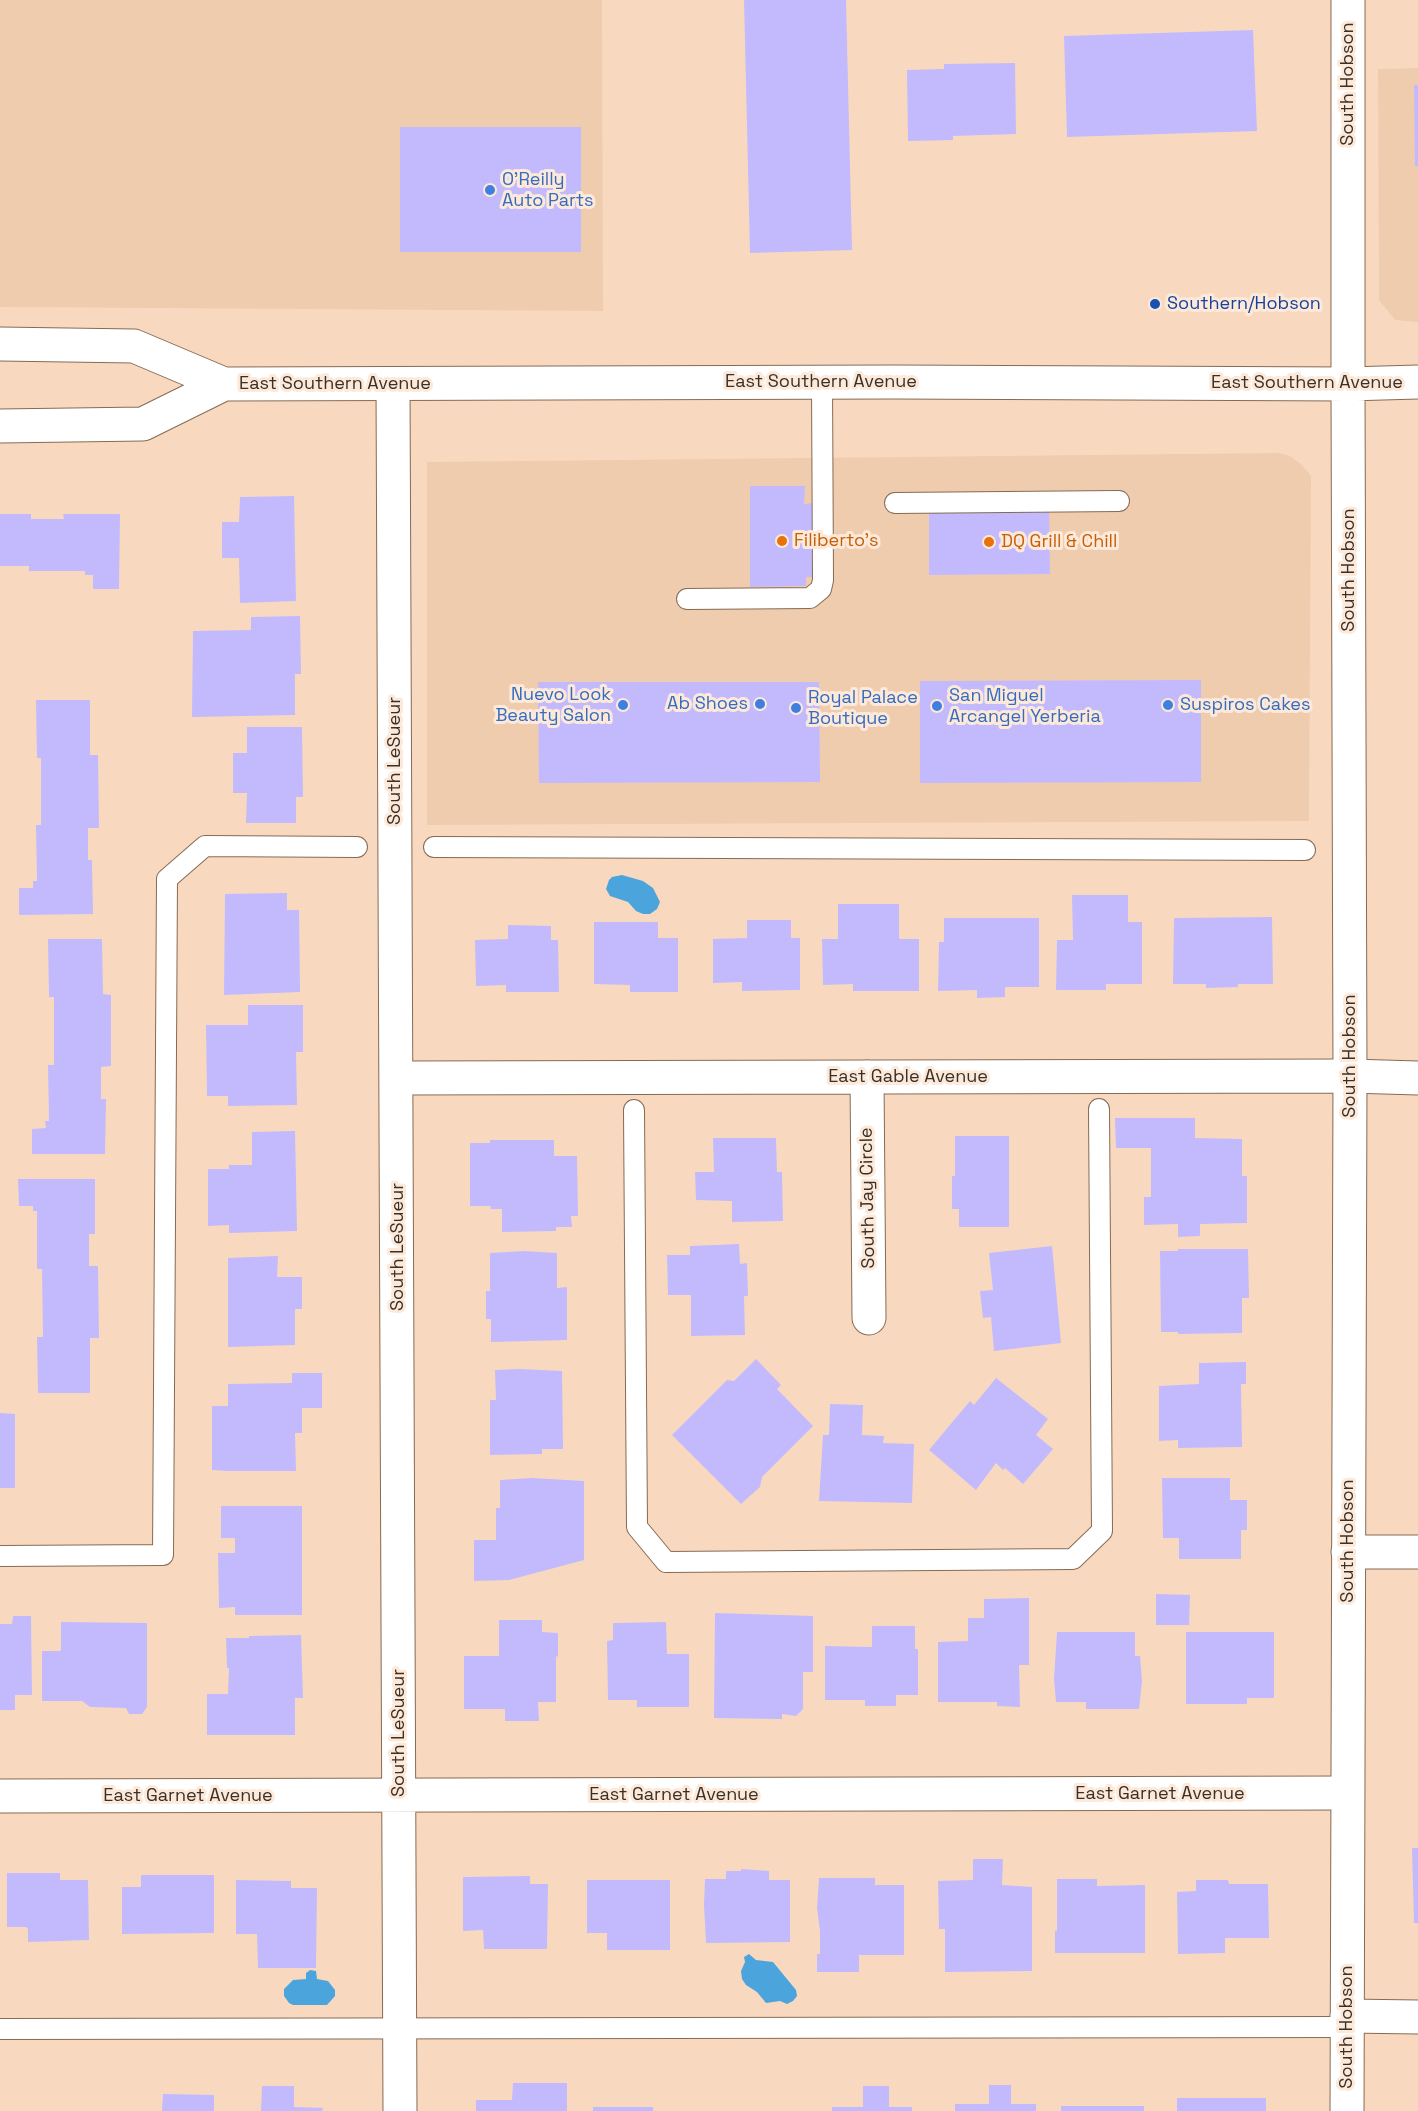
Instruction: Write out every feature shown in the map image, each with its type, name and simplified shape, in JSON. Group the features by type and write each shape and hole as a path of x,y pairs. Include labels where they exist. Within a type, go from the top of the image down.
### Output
{"street":[{"name":"South Hobson","path":"1347,2111 1350,1076 1348,0"},
{"name":"East Southern Avenue","path":"0,344 134,346 224,384 822,382 1348,384 1418,382"},
{"name":"East Southern Avenue","path":"0,426 143,424 224,384"},
{"name":"South LeSueur","path":"393,384 400,2111"},
{"name":"East Gable Avenue","path":"397,1078 1350,1076 1418,1078"},
{"name":"South Jay Circle","path":"867,1077 869,1318"},
{"path":"1348,1552 1418,1552"},
{"name":"East Garnet Avenue","path":"0,1796 1347,1793"},
{"path":"1347,2022 1418,2017"}],"lane":[{"path":"687,599 810,598 821,589 823,580 822,382"},
{"path":"894,503 1119,501"},
{"path":"0,1556 163,1555 167,879 205,846 357,847"},
{"path":"434,848 1305,850"},
{"path":"634,1110 637,1527 666,1562 1073,1558 1102,1531 1099,1109"},
{"path":"0,2029 399,2029 1347,2022"}],"shaded area":[{"path":"0,0 602,0 603,311 0,307"},
{"path":"1418,68 1418,322 1395,320 1379,300 1378,69"},
{"path":"1279,453 1290,456 1311,476 1309,821 427,825 427,462"}],"water":[{"path":"622,875 643,881 653,888 660,902 657,909 650,914 643,914 636,911 628,902 610,896 606,889 609,880"},
{"path":"749,1954 756,1960 773,1962 796,1990 797,1996 793,2001 787,2004 780,2001 766,2003 757,1992 746,1985 741,1971 745,1962 744,1957"},
{"path":"310,1970 316,1971 317,1979 328,1981 335,1990 335,1996 327,2005 289,2003 284,1996 284,1989 293,1980 306,1979 306,1973"}],"building":[{"path":"744,0 846,0 852,250 750,253"},
{"path":"1253,30 1257,131 1067,137 1064,36"},
{"path":"1015,63 1016,134 953,136 953,140 908,141 907,70 944,69 944,64"},
{"path":"1414,85 1418,85 1418,166 1415,166"},
{"name":"O'Reilly Auto Parts","path":"400,127 581,127 581,252 400,252"},
{"name":"Filiberto's","path":"750,486 805,486 804,504 813,503 815,577 806,577 806,586 750,587"},
{"path":"294,496 296,601 240,603 239,558 222,558 222,522 239,522 240,497"},
{"name":"DQ Grill & Chill","path":"1049,509 1050,574 929,575 929,510"},
{"path":"0,514 31,514 31,519 64,519 63,514 120,514 119,589 93,589 93,575 85,575 85,571 29,571 29,566 0,566"},
{"path":"300,616 301,674 295,674 295,715 192,717 193,631 251,630 251,617"},
{"path":"1201,680 1201,782 920,783 920,681"},
{"path":"538,682 819,682 820,782 539,783"},
{"path":"36,700 90,700 90,755 98,755 99,828 88,828 88,860 92,860 93,914 19,915 19,888 33,888 33,881 37,881 36,825 41,825 41,758 37,758"},
{"path":"247,727 302,727 303,797 296,797 296,823 246,823 247,793 233,793 233,753 247,753"},
{"path":"287,893 287,910 299,910 300,992 224,995 225,894"},
{"path":"1072,895 1128,895 1128,922 1142,922 1142,984 1106,984 1106,990 1056,990 1057,940 1073,940"},
{"path":"838,904 899,904 899,939 919,939 919,991 853,991 853,984 823,985 822,939 838,939"},
{"path":"1272,917 1273,984 1238,984 1238,987 1206,988 1206,984 1173,984 1174,918"},
{"path":"944,918 1039,918 1039,987 1005,987 1005,997 977,998 977,990 938,991 939,942 944,942"},
{"path":"747,920 791,920 791,938 800,938 800,990 742,991 742,982 713,983 713,939 747,938"},
{"path":"594,922 658,922 658,938 678,938 678,992 630,992 630,985 594,984"},
{"path":"508,925 551,926 551,940 558,940 559,992 506,992 506,985 476,986 475,940 508,939"},
{"path":"48,939 102,939 103,994 111,995 111,1066 101,1067 101,1099 106,1099 105,1154 32,1154 32,1129 46,1128 45,1121 49,1121 48,1065 54,1065 54,997 49,997"},
{"path":"248,1005 303,1005 303,1052 296,1052 297,1105 228,1106 228,1096 207,1096 206,1025 248,1025"},
{"path":"1115,1118 1195,1118 1195,1138 1242,1139 1242,1176 1247,1176 1247,1223 1200,1224 1200,1236 1178,1237 1178,1224 1144,1225 1144,1197 1151,1197 1151,1148 1116,1148"},
{"path":"295,1131 297,1231 229,1233 229,1225 208,1226 208,1169 229,1169 229,1165 252,1165 252,1132"},
{"path":"955,1136 1009,1136 1009,1227 959,1227 959,1209 952,1209"},
{"path":"713,1138 776,1138 777,1172 782,1172 783,1221 732,1222 732,1201 696,1200 695,1172 714,1172"},
{"path":"490,1140 554,1140 554,1156 577,1156 578,1216 571,1216 572,1227 556,1227 556,1231 502,1232 502,1209 490,1209 491,1206 470,1206 470,1143 490,1143"},
{"path":"18,1179 95,1179 95,1234 89,1234 89,1266 98,1266 99,1338 90,1338 90,1393 38,1393 37,1337 43,1337 42,1269 37,1269 37,1211 33,1211 33,1206 19,1206"},
{"path":"739,1244 740,1264 747,1263 748,1296 744,1296 745,1335 691,1336 691,1295 668,1295 667,1255 690,1255 690,1246"},
{"path":"1052,1246 1061,1343 994,1351 991,1317 983,1318 980,1291 993,1290 989,1253"},
{"path":"1178,1249 1248,1249 1249,1298 1242,1298 1242,1333 1161,1332 1160,1251 1178,1251"},
{"path":"524,1251 557,1253 557,1288 567,1287 567,1340 491,1342 491,1319 486,1319 486,1291 490,1291 490,1253"},
{"path":"278,1256 277,1277 302,1277 302,1309 295,1309 295,1345 228,1347 228,1258"},
{"path":"756,1359 781,1385 777,1389 813,1426 762,1477 760,1487 741,1504 672,1435 727,1380 734,1381"},
{"path":"1246,1362 1246,1384 1241,1384 1242,1447 1178,1448 1178,1440 1159,1441 1159,1386 1199,1384 1199,1363"},
{"path":"495,1370 562,1371 563,1449 542,1449 542,1454 490,1455 490,1400 496,1400"},
{"path":"292,1373 322,1373 322,1408 302,1408 302,1433 295,1433 296,1471 212,1470 212,1406 228,1406 228,1384 292,1383"},
{"path":"996,1378 1048,1419 1036,1435 1053,1449 1023,1484 996,1463 976,1490 929,1450 970,1401 974,1405"},
{"path":"830,1404 863,1405 862,1435 884,1436 883,1443 914,1444 912,1503 819,1501 823,1435 829,1435"},
{"path":"0,1413 15,1414 15,1488 0,1488"},
{"path":"532,1478 584,1481 584,1560 509,1580 474,1581 474,1540 496,1540 496,1508 500,1508 500,1480"},
{"path":"1162,1478 1230,1478 1230,1500 1247,1500 1247,1530 1241,1530 1241,1559 1179,1559 1179,1538 1163,1538"},
{"path":"221,1506 302,1506 302,1615 235,1615 235,1607 219,1608 218,1553 235,1553 235,1538 221,1538"},
{"path":"1156,1594 1190,1595 1189,1625 1156,1625"},
{"path":"1029,1598 1029,1665 1019,1665 1020,1707 997,1706 997,1702 938,1702 938,1642 968,1641 968,1618 984,1618 984,1599"},
{"path":"715,1613 813,1616 813,1672 803,1672 803,1709 796,1716 782,1714 782,1719 714,1718"},
{"path":"13,1616 31,1616 32,1695 15,1695 15,1710 0,1710 0,1624 12,1624"},
{"path":"499,1620 542,1620 542,1632 558,1633 556,1702 538,1702 539,1721 505,1721 505,1709 464,1709 464,1656 499,1656"},
{"path":"61,1622 147,1623 147,1707 142,1714 129,1714 126,1708 90,1707 82,1701 42,1701 42,1651 61,1651"},
{"path":"666,1622 667,1654 689,1654 689,1707 637,1707 637,1700 608,1700 607,1641 613,1640 613,1623"},
{"path":"872,1626 915,1626 915,1649 918,1649 918,1695 896,1695 896,1706 865,1706 865,1700 825,1700 825,1646 872,1647"},
{"path":"1057,1632 1135,1632 1135,1656 1140,1656 1142,1681 1139,1709 1086,1709 1086,1702 1056,1702 1054,1679"},
{"path":"1186,1632 1274,1632 1274,1698 1247,1698 1247,1704 1186,1704"},
{"path":"301,1635 303,1698 295,1698 295,1735 207,1735 207,1694 228,1694 229,1668 227,1668 226,1638"},
{"path":"1412,1848 1418,1848 1418,1923 1414,1923"},
{"path":"973,1859 1003,1859 1002,1885 1032,1887 1032,1971 945,1972 945,1929 939,1929 938,1881 973,1880"},
{"path":"741,1869 769,1871 769,1880 790,1880 790,1942 706,1943 705,1879 726,1879 726,1871 741,1871"},
{"path":"7,1873 60,1873 60,1880 88,1880 89,1940 28,1942 26,1927 7,1927"},
{"path":"141,1875 214,1875 214,1933 122,1934 122,1887 141,1887"},
{"path":"530,1876 530,1884 548,1884 547,1949 484,1949 483,1930 463,1931 463,1877"},
{"path":"819,1878 875,1878 875,1885 904,1885 904,1955 859,1955 859,1972 817,1972 817,1954 820,1954 817,1908"},
{"path":"1057,1879 1097,1879 1097,1886 1145,1885 1145,1953 1055,1953"},
{"path":"236,1880 291,1881 291,1888 317,1888 316,1968 258,1968 257,1934 236,1934"},
{"path":"587,1880 670,1880 670,1950 607,1950 607,1933 587,1933"},
{"path":"1196,1880 1228,1880 1229,1884 1268,1884 1269,1938 1225,1938 1225,1953 1178,1954 1177,1892 1196,1891"},
{"path":"513,2083 567,2083 567,2111 476,2111 476,2100 512,2100"},
{"path":"989,2085 1011,2085 1011,2104 1036,2104 1036,2111 955,2111 955,2104 989,2104"},
{"path":"262,2086 294,2086 294,2107 323,2108 322,2111 261,2111"},
{"path":"863,2086 889,2086 889,2107 912,2107 912,2111 832,2111 832,2107 863,2107"},
{"path":"163,2094 214,2095 214,2111 162,2111"},
{"path":"1177,2098 1266,2098 1266,2111 1177,2111"},
{"path":"1061,2106 1144,2106 1144,2111 1061,2111"},
{"path":"593,2107 653,2107 653,2111 593,2111"}],"place":[{"name":"O'Reilly Auto Parts","path":"490,190"},
{"name":"Southern/Hobson","path":"1155,304"},
{"name":"Filiberto's","path":"782,541"},
{"name":"DQ Grill & Chill","path":"989,542"},
{"name":"Ab Shoes","path":"760,704"},
{"name":"Nuevo Look Beauty Salon","path":"623,705"},
{"name":"Suspiros Cakes","path":"1168,705"},
{"name":"San Miguel Arcangel Yerberia","path":"937,706"},
{"name":"Royal Palace Boutique","path":"796,708"}]}
